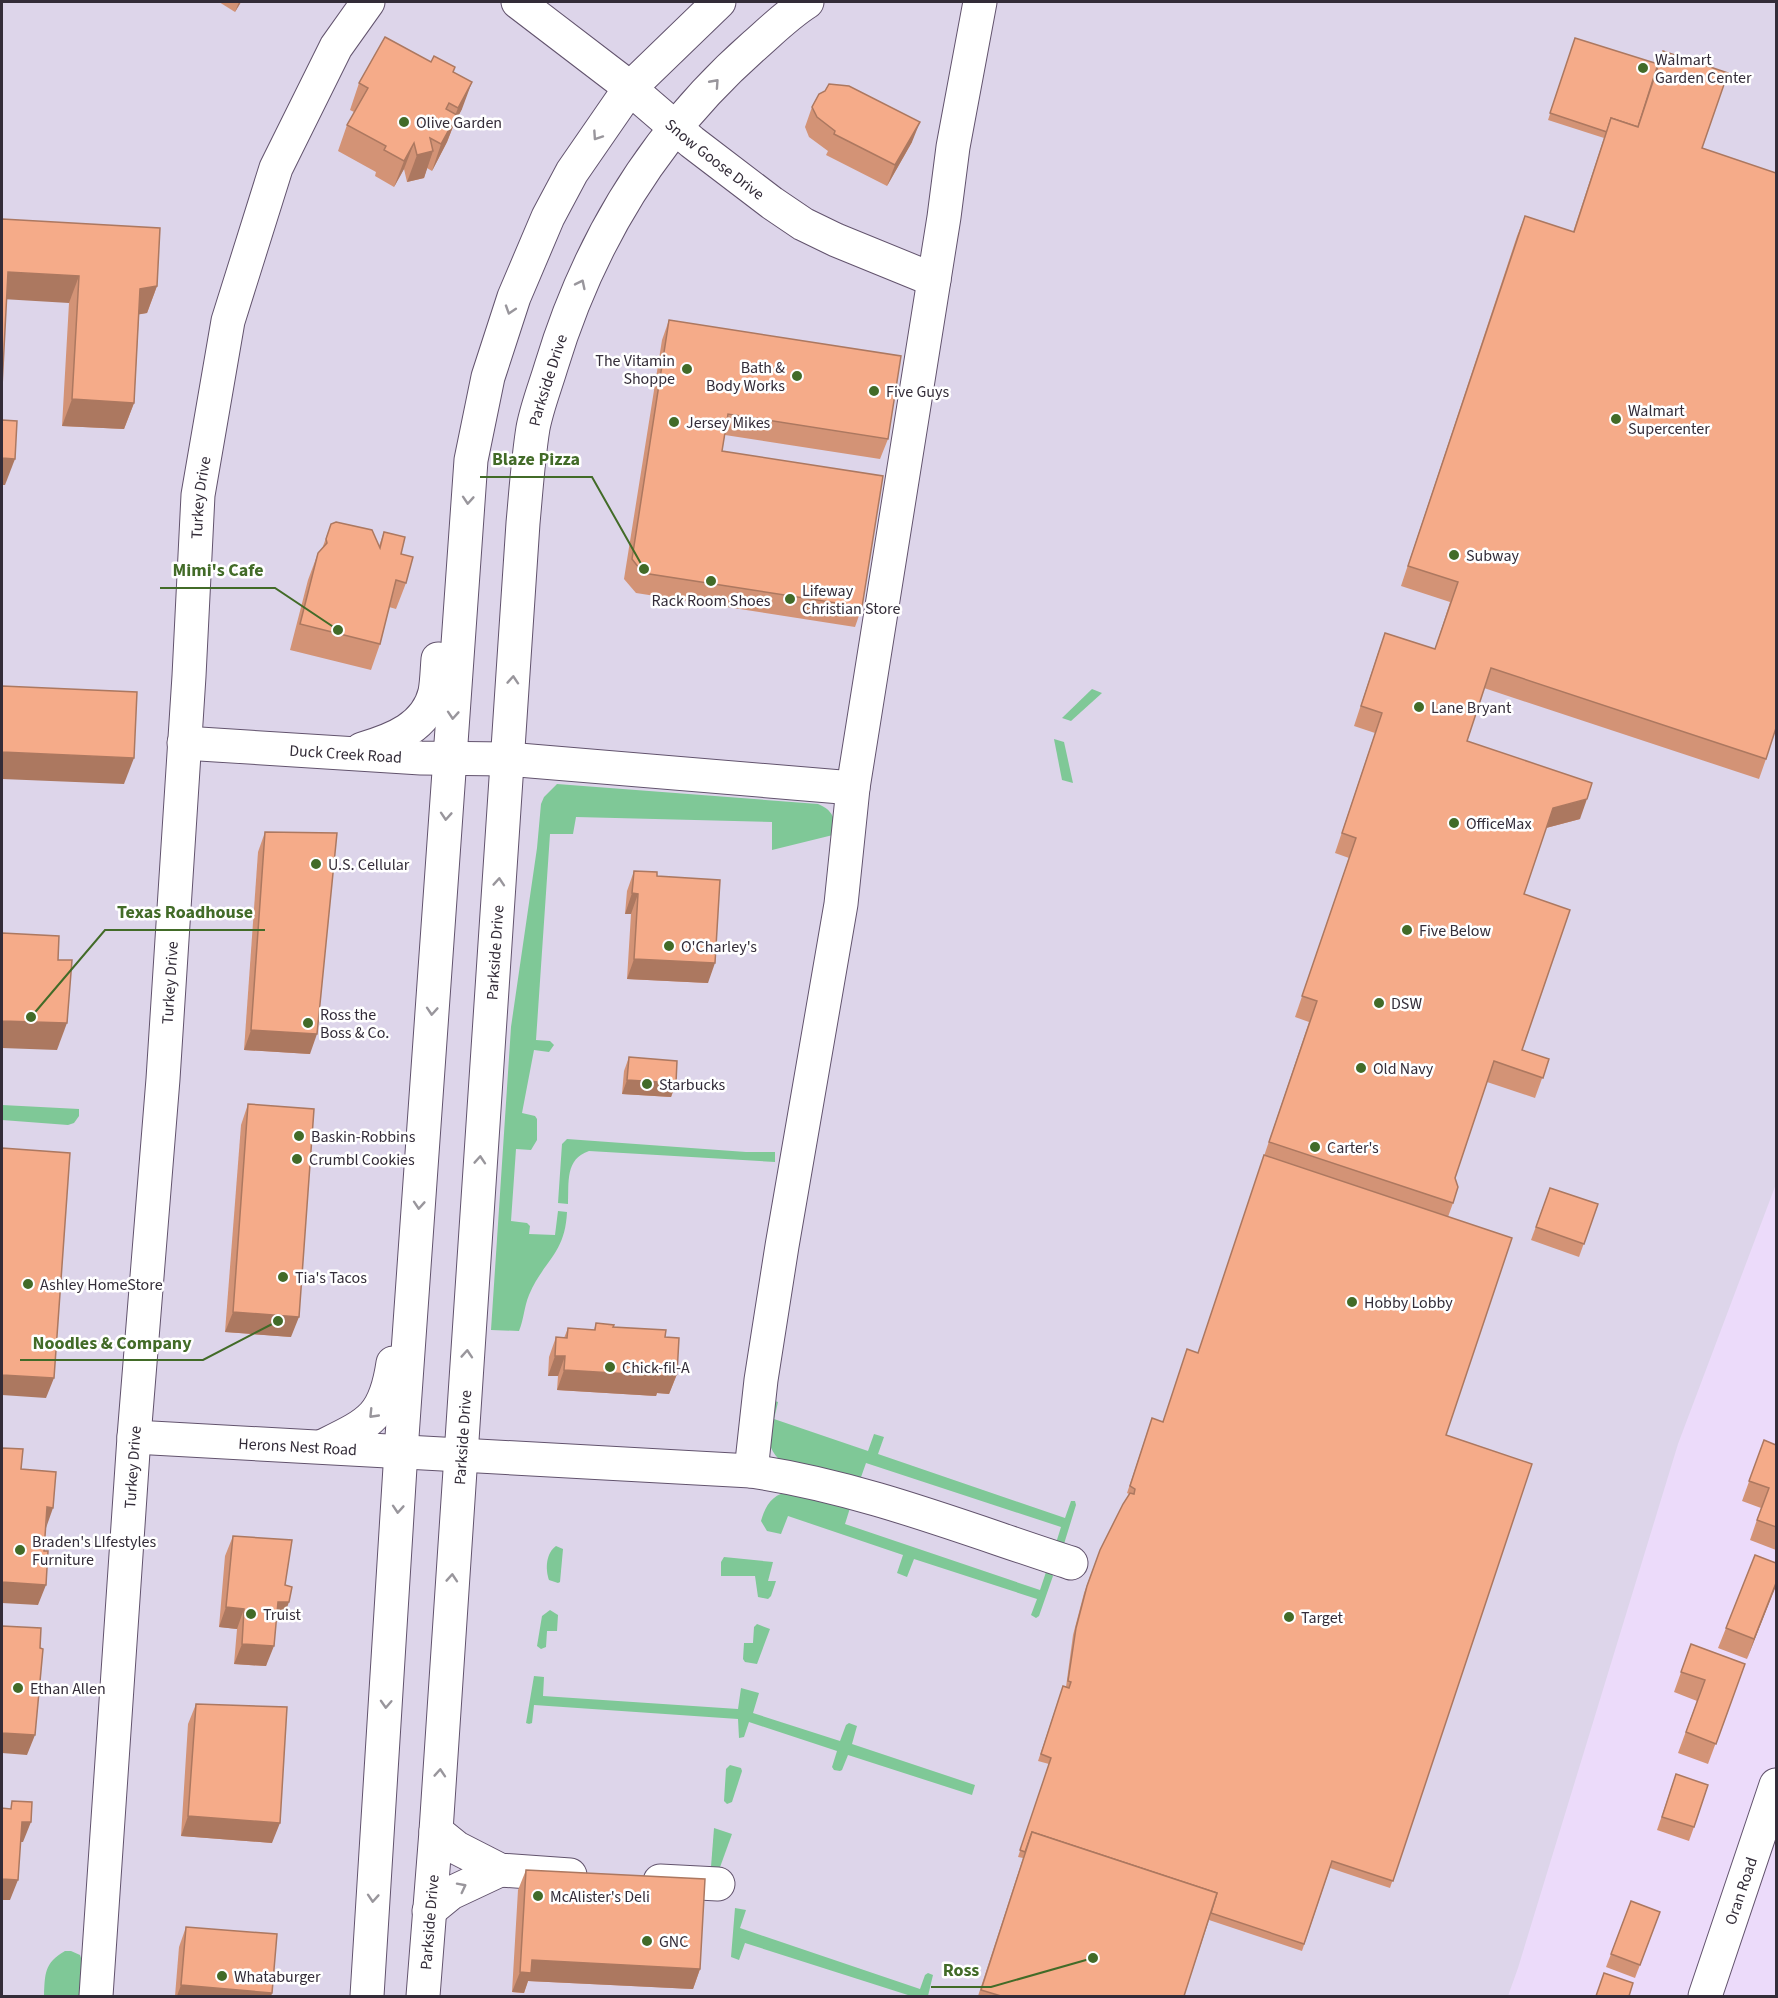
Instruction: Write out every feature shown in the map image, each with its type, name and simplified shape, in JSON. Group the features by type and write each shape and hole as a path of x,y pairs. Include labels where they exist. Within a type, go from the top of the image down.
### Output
{"street":[{"name":"Turkey Drive","path":"96,1996 134,1437 163,1079 198,495 228,321 276,168 336,47 368,2"},
{"name":"Snow Goose Drive","path":"518,2 630,88 719,162 804,224 836,240 934,280"},
{"path":"364,1988 471,460 488,377 514,297 548,218 572,172 630,88 719,2"},
{"name":"Parkside Drive","path":"423,1996 436,1831 523,522 533,426 573,300 613,219 648,162 675,126 728,68 794,10 807,2"},
{"path":"751,1471 761,1380 782,1246 841,904 853,788 944,218 953,147 980,2"},
{"path":"345,753 384,743 404,733 422,718 429,708 435,691 441,626 462,584"},
{"name":"Duck Creek Road","path":"184,743 345,753 507,759 853,788"},
{"path":"323,1447 356,1430 377,1413 389,1388 393,1364 412,1301"},
{"name":"Herons Nest Road","path":"134,1437 751,1471 847,1490 1071,1563"},
{"name":"Oran Road","path":"1705,1996 1776,1785"},
{"path":"436,1831 457,1848 500,1870 718,1884"},
{"path":"429,1911 456,1889 500,1870"}],"shaded area":[{"path":"2,2 1776,2 1776,1184 1678,1444 1508,1996 2,1996"}],"green space":[{"path":"1092,689 1102,693 1071,721 1062,718"},
{"path":"1054,739 1064,742 1073,783 1062,780"},
{"path":"557,784 818,804 827,809 832,816 837,834 772,850 772,822 576,817 573,834 550,834 536,1040 550,1041 554,1045 549,1052 534,1050 522,1113 535,1116 537,1119 537,1140 531,1150 516,1149 511,1221 527,1223 530,1226 529,1234 555,1235 558,1211 567,1212 558,1248 529,1295 519,1331 491,1330 511,1027 537,848 541,804 544,797"},
{"path":"2,1105 79,1109 79,1116 74,1123 68,1125 2,1120"},
{"path":"567,1139 746,1152 775,1152 775,1162 589,1151 581,1155 572,1165 568,1204 558,1203 562,1144"},
{"path":"775,1401 778,1402 774,1419 868,1451 874,1434 884,1437 878,1454 1065,1518 1071,1501 1075,1501 1076,1505 1064,1544 1056,1543 1061,1527 866,1463 860,1480 781,1461 771,1448 769,1440"},
{"path":"786,1492 850,1508 845,1524 1040,1590 1046,1572 1051,1573 1053,1576 1039,1616 1036,1618 1031,1615 1037,1599 914,1559 907,1577 897,1573 903,1555 788,1516 781,1534 767,1531 761,1521 764,1511 773,1499"},
{"path":"556,1546 563,1549 560,1582 558,1583 549,1580 547,1571 548,1557"},
{"path":"724,1557 773,1562 768,1581 776,1581 771,1596 768,1599 758,1597 755,1576 721,1576 721,1562"},
{"path":"550,1610 558,1615 557,1631 547,1631 546,1647 541,1649 537,1646 542,1616"},
{"path":"757,1624 770,1629 757,1664 745,1662 743,1659 744,1643 753,1643 754,1627"},
{"path":"534,1676 544,1677 543,1696 738,1709 741,1688 759,1693 753,1713 840,1741 849,1723 857,1726 852,1744 975,1785 972,1795 848,1755 842,1770 834,1770 832,1767 837,1751 749,1722 744,1737 739,1738 738,1719 534,1705 532,1723 529,1724 526,1723"},
{"path":"730,1765 741,1768 742,1771 732,1802 727,1804 724,1801 726,1769"},
{"path":"714,1828 732,1834 719,1870 711,1867"},
{"path":"735,1908 746,1910 740,1928 920,1989 925,1975 928,1973 933,1975 928,1996 911,1996 745,1943 739,1960 731,1957"},
{"path":"65,1951 80,1955 82,1961 79,1996 44,1996 49,1965"}],"building":[{"name":"Olive Garden","path":"385,37 431,62 434,56 455,67 453,72 472,82 458,108 449,103 446,109 457,115 441,144 430,138 433,151 417,155 414,143 404,161 384,150 386,146 347,125 368,88 359,83"},
{"path":"1575,38 1658,64 1638,127 1611,118 1607,132 1550,113"},
{"name":"Walmart Supercenter","path":"1663,51 1728,73 1702,148 1776,173 1776,728 1766,759 1491,668 1467,741 1592,783 1587,799 1553,808 1524,894 1570,910 1522,1050 1549,1059 1543,1078 1494,1061 1455,1178 1458,1187 1453,1203 1269,1142 1317,1001 1302,996 1356,838 1342,833 1382,713 1361,706 1385,633 1435,649 1458,582 1408,566 1525,216 1574,232 1611,118 1638,127"},
{"path":"829,84 849,86 920,122 895,165 834,134 835,131 817,117 812,107 819,94 825,91"},
{"path":"2,219 160,228 157,286 140,289 134,403 72,399 79,276 8,272 2,387"},
{"path":"669,320 901,356 888,439 728,414 722,451 883,476 862,607 643,573 632,559"},
{"path":"2,420 17,421 15,459 2,458"},
{"path":"336,522 372,530 380,548 384,532 405,537 401,554 413,557 406,583 396,580 380,644 300,624 318,553 327,543 326,539 331,524"},
{"path":"2,686 137,692 134,758 2,752"},
{"path":"265,832 337,833 317,1034 251,1030"},
{"name":"O'Charley's","path":"634,871 657,872 657,876 720,880 715,963 634,959 638,894 632,893"},
{"path":"2,933 59,936 58,960 72,960 67,1023 2,1021"},
{"path":"629,1057 677,1061 676,1083 627,1080"},
{"path":"248,1104 314,1109 299,1317 233,1312"},
{"name":"Ashley HomeStore","path":"2,1148 70,1153 54,1378 2,1375"},
{"name":"Target","path":"1264,1155 1512,1238 1446,1435 1532,1464 1393,1881 1332,1861 1304,1944 1211,1913 1217,1893 1032,1832 1025,1852 1020,1850 1051,1758 1041,1754 1063,1686 1069,1688 1071,1682 1068,1681 1076,1628 1087,1586 1100,1550 1123,1504 1130,1493 1134,1494 1135,1489 1130,1486 1152,1418 1163,1422 1187,1349 1198,1353"},
{"path":"1550,1188 1598,1204 1584,1244 1536,1227"},
{"path":"596,1323 614,1325 613,1327 666,1330 665,1337 679,1338 677,1374 664,1373 663,1376 564,1370 565,1356 555,1356 556,1337 567,1338 568,1328 595,1330"},
{"path":"1764,1440 1776,1445 1776,1527 1757,1520 1769,1488 1749,1481"},
{"name":"Braden's LIfestyles Furniture","path":"2,1448 23,1449 21,1469 56,1472 53,1508 47,1507 44,1551 48,1551 46,1585 2,1582"},
{"name":"Truist","path":"233,1536 292,1540 285,1585 292,1587 289,1602 278,1602 274,1646 242,1644 244,1609 226,1607"},
{"path":"1755,1555 1776,1563 1776,1583 1754,1639 1726,1628"},
{"name":"Ethan Allen","path":"2,1626 41,1628 40,1648 43,1649 35,1735 2,1733"},
{"path":"1691,1644 1745,1664 1716,1744 1686,1732 1705,1680 1681,1672"},
{"path":"196,1704 287,1707 280,1823 188,1816"},
{"path":"1676,1774 1708,1785 1694,1827 1662,1817"},
{"path":"12,1801 32,1802 31,1822 22,1822 18,1880 2,1879 2,1808 11,1809"},
{"path":"1032,1832 1217,1893 1184,1996 1001,1996 981,1990"},
{"path":"526,1870 705,1879 700,1969 532,1960 531,1973 520,1972"},
{"path":"1631,1901 1660,1912 1640,1965 1611,1954"},
{"name":"Whataburger","path":"186,1927 277,1934 272,1993 181,1985"},
{"path":"1604,1973 1633,1983 1629,1996 1596,1996"}],"place":[{"name":"Walmart Garden Center","path":"1643,68"},
{"name":"Olive Garden","path":"404,122"},
{"name":"The Vitamin Shoppe","path":"687,369"},
{"name":"Bath & Body Works","path":"797,376"},
{"name":"Five Guys","path":"874,391"},
{"name":"Walmart Supercenter","path":"1616,419"},
{"name":"Jersey Mikes","path":"674,422"},
{"name":"Subway","path":"1454,555"},
{"name":"Blaze Pizza","path":"644,569"},
{"name":"Rack Room Shoes","path":"711,581"},
{"name":"Lifeway Christian Store","path":"790,599"},
{"name":"Mimi's Cafe","path":"338,630"},
{"name":"Lane Bryant","path":"1419,707"},
{"name":"OfficeMax","path":"1454,823"},
{"name":"U.S. Cellular","path":"316,864"},
{"name":"Five Below","path":"1407,930"},
{"name":"O'Charley's","path":"669,946"},
{"name":"DSW","path":"1379,1003"},
{"name":"Texas Roadhouse","path":"31,1017"},
{"name":"Ross the Boss & Co.","path":"308,1023"},
{"name":"Old Navy","path":"1361,1068"},
{"name":"Starbucks","path":"647,1084"},
{"name":"Baskin-Robbins","path":"299,1136"},
{"name":"Carter's","path":"1315,1147"},
{"name":"Crumbl Cookies","path":"297,1159"},
{"name":"Tia's Tacos","path":"283,1277"},
{"name":"Ashley HomeStore","path":"28,1284"},
{"name":"Hobby Lobby","path":"1352,1302"},
{"name":"Noodles & Company","path":"278,1321"},
{"name":"Chick-fil-A","path":"610,1367"},
{"name":"Braden's LIfestyles Furniture","path":"20,1550"},
{"name":"Truist","path":"251,1614"},
{"name":"Target","path":"1289,1617"},
{"name":"Ethan Allen","path":"18,1688"},
{"name":"McAlister's Deli","path":"538,1896"},
{"name":"GNC","path":"647,1941"},
{"name":"Ross","path":"1093,1958"},
{"name":"Whataburger","path":"222,1976"}]}
